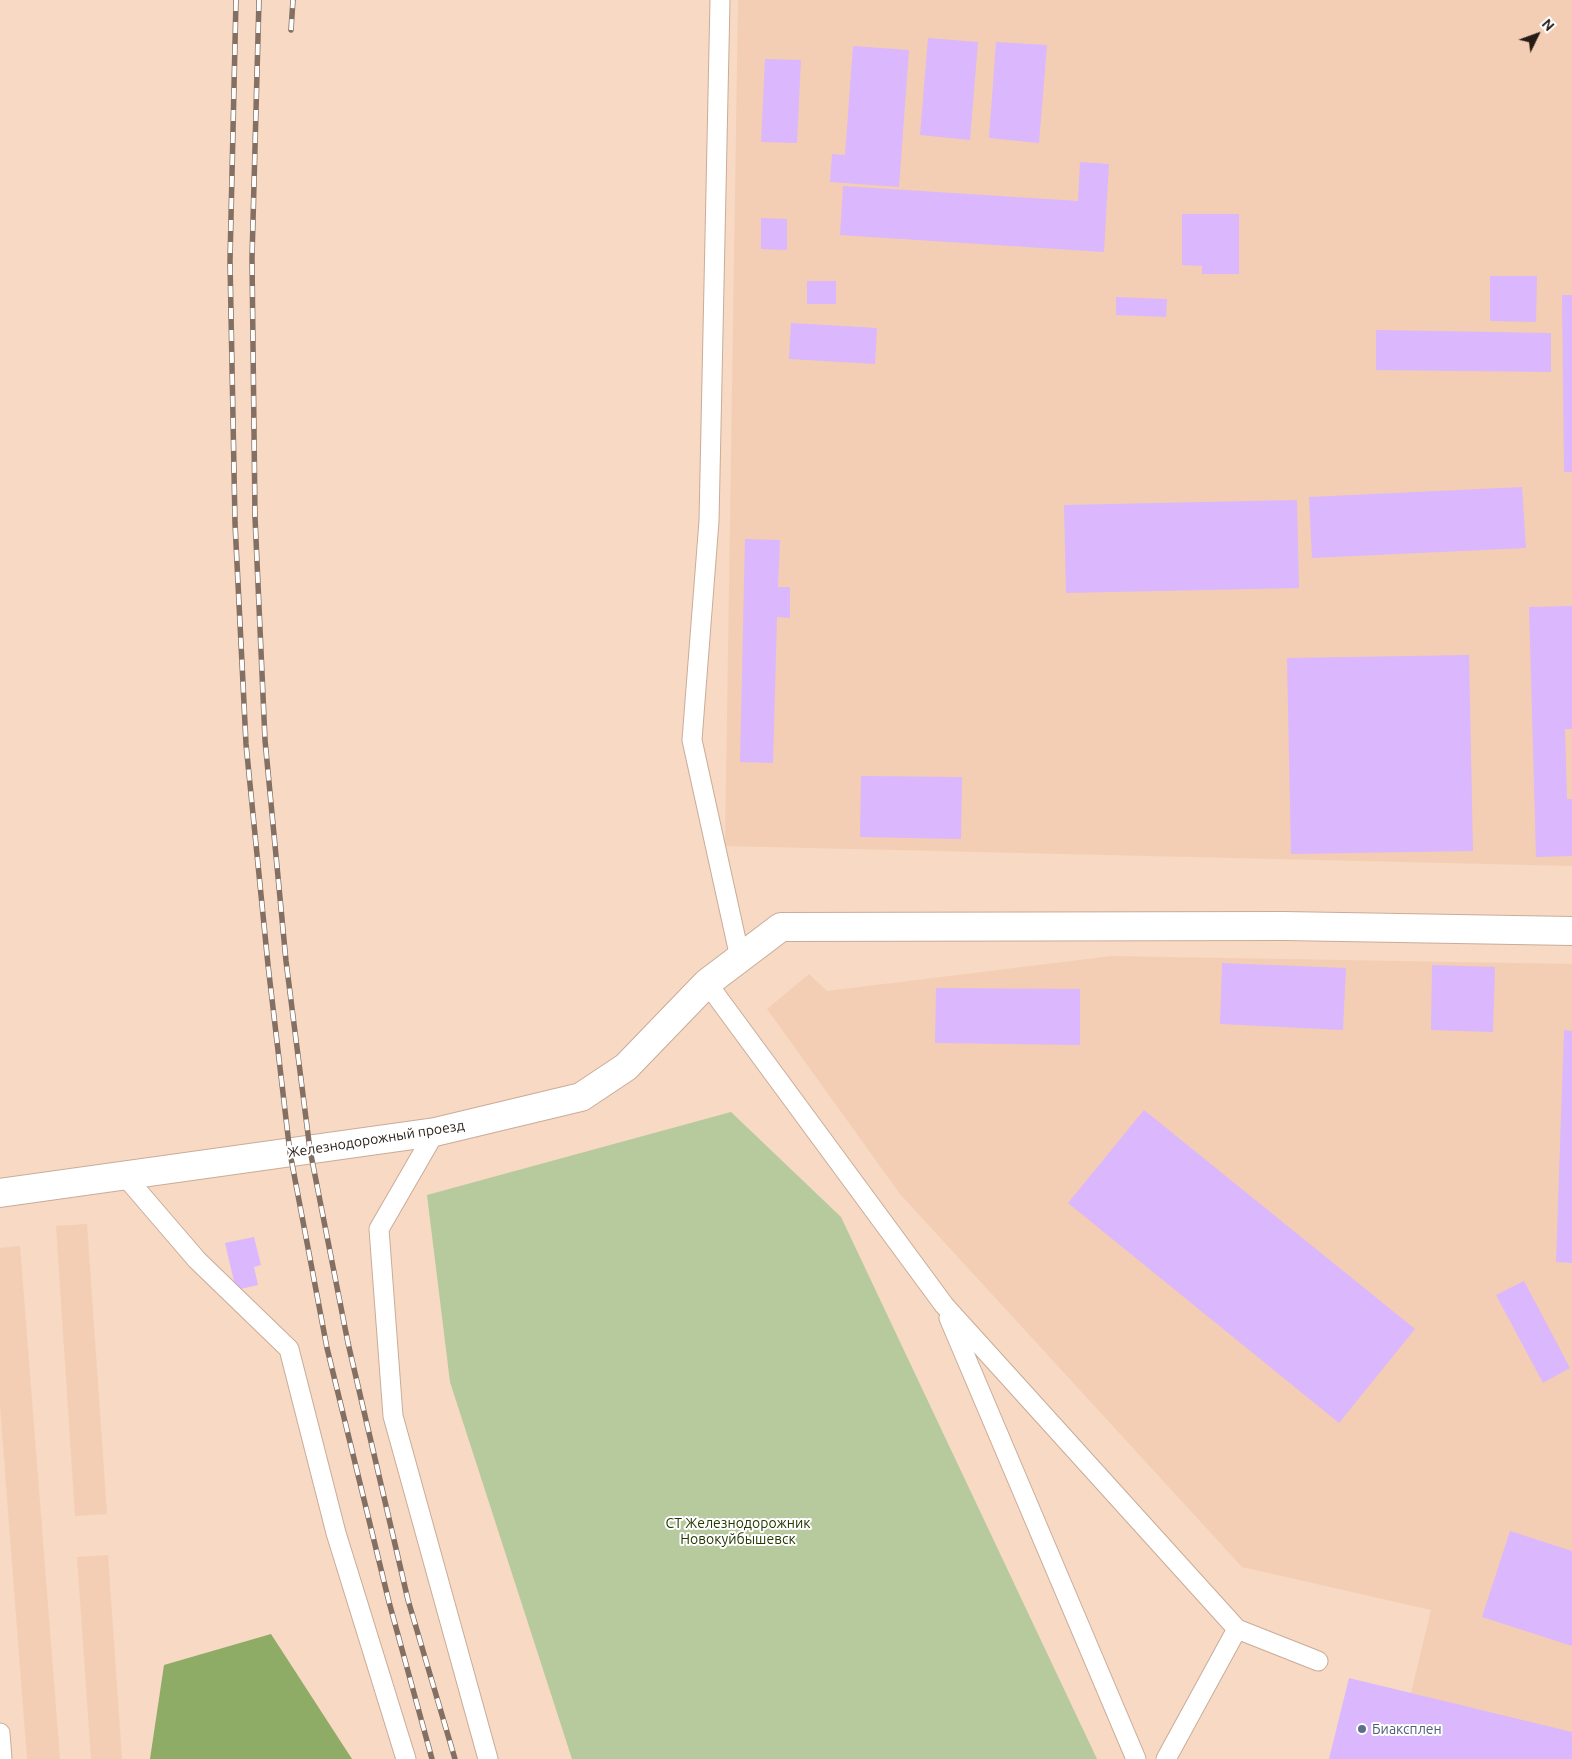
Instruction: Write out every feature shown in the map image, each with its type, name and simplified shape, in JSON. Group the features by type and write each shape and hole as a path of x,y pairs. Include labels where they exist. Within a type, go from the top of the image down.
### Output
{"street":[{"name":"Железнодорожный проезд","path":"0,1193 435,1132 581,1097 626,1067 707,983 781,927 1284,926 1572,931"}],"lane":[{"path":"720,0 709,521 692,740 740,958"},
{"path":"707,983 944,1305 1237,1629 1318,1661"},
{"path":"435,1132 379,1230 393,1416 488,1759"},
{"path":"124,1176 197,1260 289,1349 336,1533 406,1759"},
{"path":"944,1305 1136,1759"},
{"path":"1166,1759 1237,1629"},
{"path":"0,1733 2,1759"}],"shaded area":[{"path":"738,0 1572,0 1572,866 725,846"},
{"path":"1112,956 1572,964 1572,1759 1411,1693 1431,1610 1242,1567 900,1194 767,1009 809,974 827,991"},
{"path":"87,1224 107,1514 75,1516 56,1226"},
{"path":"20,1246 60,1759 27,1759 0,1406 0,1248"},
{"path":"108,1555 122,1759 91,1759 77,1557"}],"green space":[{"name":"СТ Железнодорожник Новокуйбышевск","path":"731,1112 841,1217 1097,1759 572,1759 450,1382 427,1195"},
{"path":"271,1634 352,1759 150,1759 164,1665"}],"building":[{"path":"928,38 978,42 970,140 920,135"},
{"path":"996,42 1047,45 1039,143 989,138"},
{"path":"853,46 909,50 899,187 830,182 832,154 845,155"},
{"path":"765,59 801,60 797,143 761,142"},
{"path":"1080,162 1109,164 1104,252 840,235 843,186 1078,201"},
{"path":"1182,214 1239,214 1239,274 1202,274 1202,266 1182,265"},
{"path":"761,218 787,219 787,250 761,249"},
{"path":"1490,276 1537,276 1536,322 1490,321"},
{"path":"807,281 836,281 836,304 807,304"},
{"path":"1562,295 1572,295 1572,472 1564,472"},
{"path":"1116,297 1167,299 1166,317 1116,315"},
{"path":"791,323 877,328 875,364 789,359"},
{"path":"1376,330 1551,333 1551,372 1376,370"},
{"path":"1522,487 1526,548 1312,558 1309,497"},
{"path":"1297,500 1299,588 1066,593 1064,505"},
{"path":"745,539 780,540 778,587 790,587 790,618 777,617 773,763 740,762"},
{"path":"1572,606 1572,729 1565,729 1567,799 1572,799 1572,856 1536,857 1529,607"},
{"path":"1469,655 1473,851 1291,854 1287,658"},
{"path":"861,776 962,777 961,839 860,837"},
{"path":"1222,963 1346,968 1343,1030 1220,1024"},
{"path":"1432,965 1495,967 1493,1032 1431,1030"},
{"path":"936,988 1080,989 1080,1045 935,1043"},
{"path":"1564,1030 1572,1031 1572,1263 1556,1262"},
{"path":"1144,1110 1415,1329 1339,1423 1068,1203"},
{"path":"254,1237 261,1265 254,1267 258,1285 236,1290 225,1243"},
{"path":"1524,1281 1570,1368 1543,1383 1496,1295"},
{"path":"1510,1531 1572,1551 1572,1646 1482,1617"},
{"path":"1349,1678 1572,1732 1572,1759 1329,1759"}],"railway":[{"path":"236,0 230,261 235,523 246,744 268,965 290,1153 327,1348 389,1602 432,1759"},
{"path":"259,0 252,258 255,517 265,740 286,961 310,1150 348,1343 408,1600 455,1759"},
{"path":"291,30 293,0"}],"place":[{"name":"Биаксплен","path":"1362,1729"}]}
